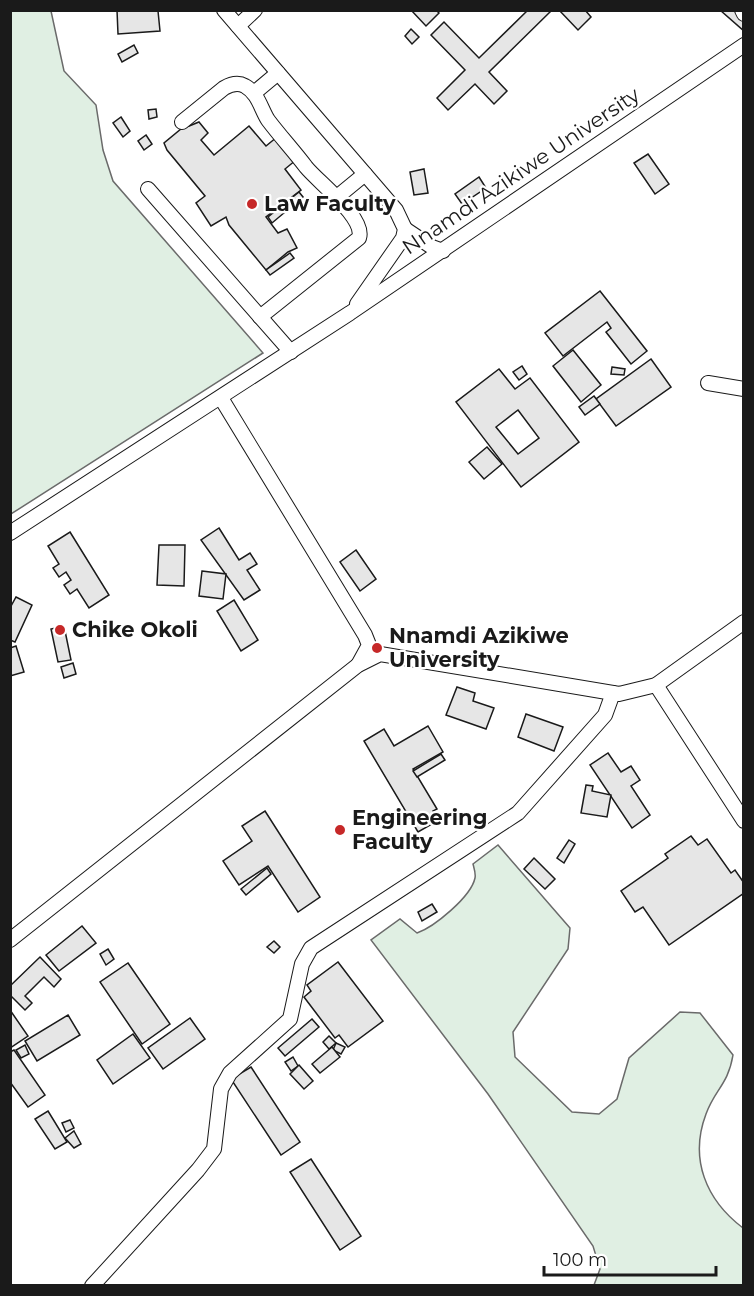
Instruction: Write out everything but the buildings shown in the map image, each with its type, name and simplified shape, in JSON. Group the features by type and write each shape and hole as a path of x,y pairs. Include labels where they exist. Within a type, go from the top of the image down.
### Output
{"street":[{"path":"224,10 396,210 405,229 442,251"},
{"path":"238,26 255,10"},
{"name":"Nnamdi Azikiwe University","path":"10,533 350,313 744,45"},
{"path":"254,93 278,73"},
{"path":"182,122 231,84 245,86 254,93 267,119 302,162 316,179 338,197 359,226 359,238 260,317"},
{"path":"338,197 365,174"},
{"path":"148,189 291,352"},
{"path":"350,313 403,238 405,229"},
{"path":"708,382 744,388"},
{"path":"221,398 375,650 613,693 632,692 656,685 744,622"},
{"path":"10,940 375,650"},
{"path":"656,685 744,821"},
{"path":"93,1286 214,1149 221,1089 230,1072 282,1029 290,1019 302,964 311,948 518,813 605,715 613,693"}],"green space":[{"path":"11,10 51,11 64,71 96,105 103,150 113,181 263,353 11,514"},
{"path":"498,845 570,928 568,949 513,1032 515,1057 572,1112 599,1114 617,1099 629,1058 680,1012 700,1013 733,1055 725,1080 706,1114 699,1147 704,1177 711,1191 719,1205 743,1228 743,1285 594,1285 600,1269 593,1246 488,1094 371,940 400,919 417,933 442,918 467,894 472,886 475,876 473,864"}],"place":[{"name":"Law Faculty","path":"252,204"},
{"name":"Chike Okoli","path":"60,630"},
{"name":"Nnamdi Azikiwe University","path":"377,648"},
{"name":"Engineering Faculty","path":"340,830"}]}
